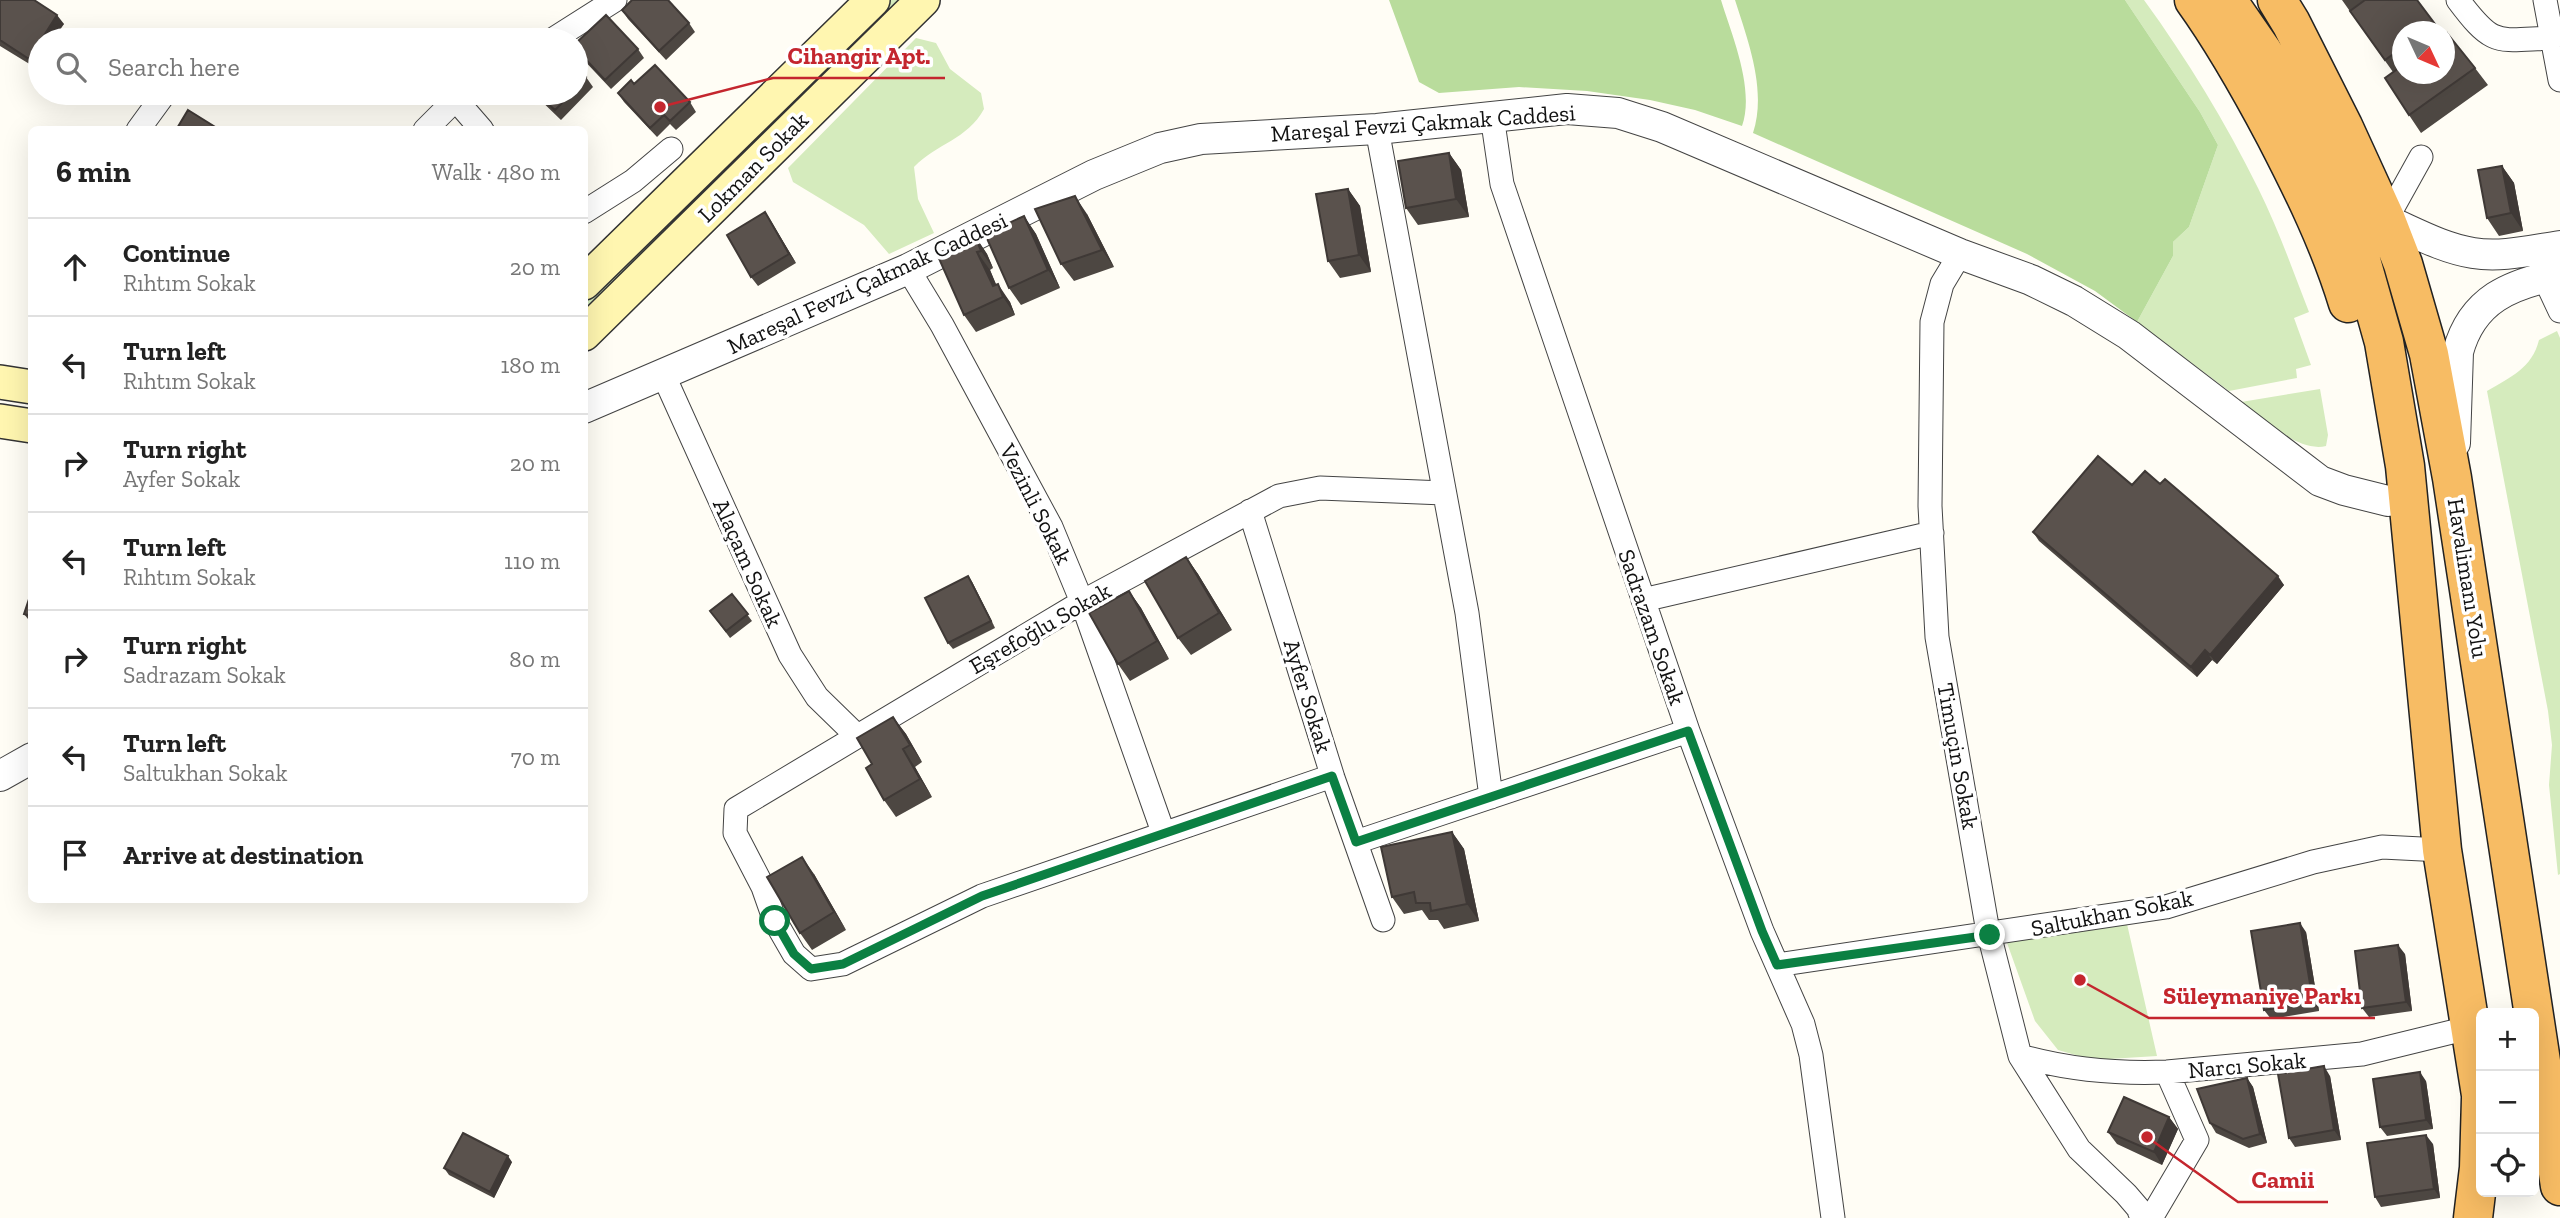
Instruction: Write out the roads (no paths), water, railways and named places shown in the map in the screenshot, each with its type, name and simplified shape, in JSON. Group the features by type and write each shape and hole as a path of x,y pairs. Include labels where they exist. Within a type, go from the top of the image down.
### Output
{"highway":[{"path":"2194,0 2257,100 2301,183 2343,285 2374,404 2388,501 2431,721"},
{"path":"2227,0 2263,52 2330,175 2349,223 2386,354 2405,466 2442,849 2478,1071"},
{"name":"Havalimanı Yolu","path":"2277,0 2343,126 2386,220 2406,275 2429,354 2452,478 2560,1186"},
{"path":"2308,0 2365,115 2374,140 2386,220"},
{"path":"2526,961 2554,1017 2560,1036"},
{"path":"2480,1208 2481,1134"}],"main road":[{"name":"Lokman Sokak","path":"588,279 873,0"},
{"name":"Lokman Sokak","path":"588,330 923,0"},
{"path":"0,382 28,386"},
{"path":"0,421 28,425"}],"street":[{"path":"571,28 615,0"},
{"path":"2458,0 2476,24 2493,37 2504,40 2552,38"},
{"path":"2545,0 2560,79"},
{"path":"141,126 156,105"},
{"path":"429,126 452,105"},
{"path":"467,105 480,126"},
{"name":"Mareşal Fevzi Çakmak Caddesi","path":"588,406 908,269 1094,175 1160,148 1213,138 1377,129 1567,109 1618,113 1662,127 1960,254 2031,280 2101,317 2138,341 2320,481 2388,501"},
{"name":"Sadrazam Sokak","path":"1492,116 1502,184 1643,600 1762,931 1803,1024 1811,1055 1833,1218"},
{"path":"1377,129 1467,613 1491,797"},
{"path":"588,209 633,180 671,149"},
{"path":"2421,157 2386,220 2456,249 2476,253 2495,254 2560,246"},
{"name":"Timuçin Sokak","path":"1960,254 1942,284 1932,322 1932,533 1937,637 1990,935 2021,1056 2079,1149 2126,1194 2138,1208 2142,1218"},
{"name":"Vezinli Sokak","path":"908,269 942,325 1051,527 1082,602 1163,832"},
{"path":"2452,478 2458,402 2458,352 2462,337 2482,307 2498,293 2552,275 2560,311"},
{"name":"Alaçam Sokak","path":"663,374 790,655 817,697 857,736"},
{"name":"Eşrefoğlu Sokak","path":"1163,832 982,896 843,964 811,969 794,954 775,921 763,887 735,833 736,809 1082,602 1279,496 1320,488 1444,493"},
{"name":"Ayfer Sokak","path":"1250,511 1261,539 1332,776 1383,920"},
{"path":"1643,600 1932,533"},
{"path":"1356,842 1688,731"},
{"path":"0,776 28,760"},
{"path":"1163,832 1332,776"},
{"name":"Saltukhan Sokak","path":"1777,965 2166,907 2312,862 2382,847 2442,849"},
{"name":"Narcı Sokak","path":"2021,1056 2059,1068 2167,1072 2362,1054 2472,1027"},
{"path":"2151,1218 2197,1140 2167,1072"}],"place":[{"name":"Cihangir Apt.","path":"660,107"},
{"name":"Süleymaniye Parkı","path":"2080,980"},
{"name":"Camii","path":"2147,1137"}]}
